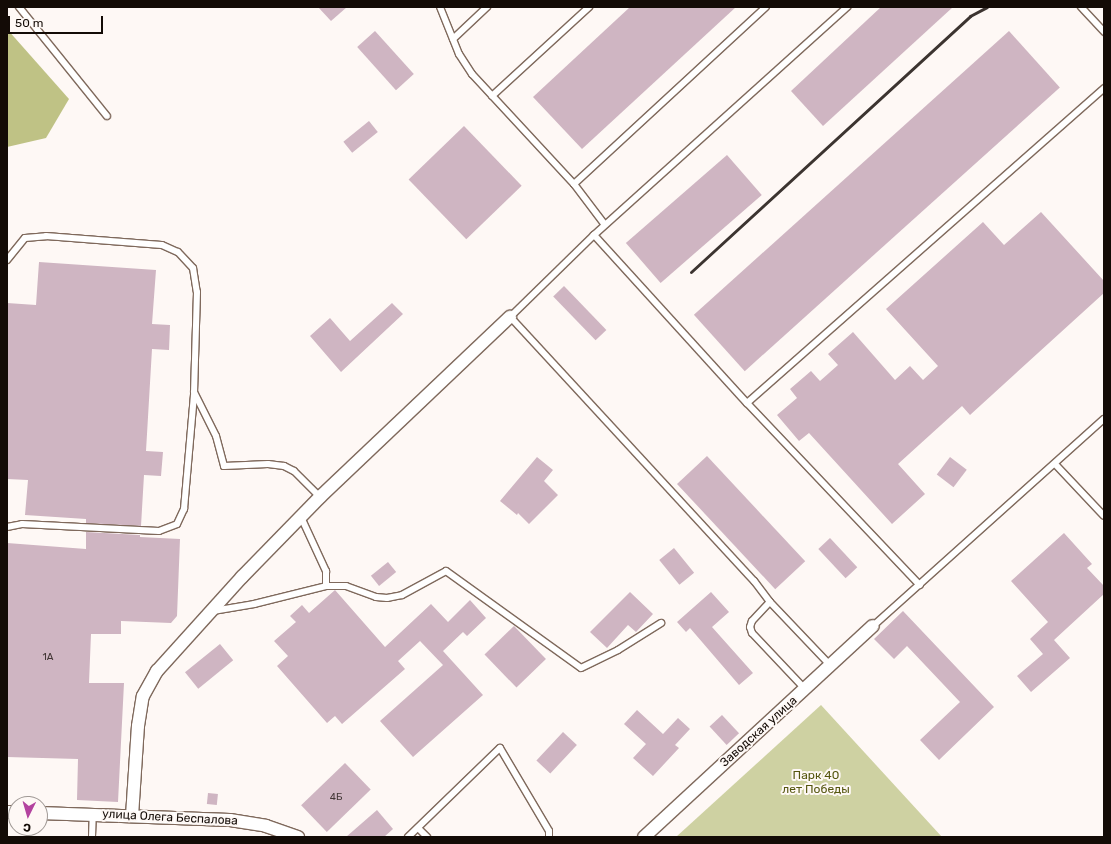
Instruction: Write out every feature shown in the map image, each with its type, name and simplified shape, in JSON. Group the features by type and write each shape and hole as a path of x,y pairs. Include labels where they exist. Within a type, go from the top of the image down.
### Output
{"street":[{"path":"132,816 138,726 143,696 157,671 242,577 320,497 510,316"},
{"name":"Заводская улица","path":"644,837 873,626"},
{"name":"улица Олега Беспалова","path":"48,813 230,820 266,826 298,837"}],"lane":[{"path":"19,7 107,116"},
{"path":"440,7 459,54 472,74 574,184 605,225"},
{"path":"453,39 487,7"},
{"path":"492,96 589,7"},
{"path":"574,184 766,7"},
{"path":"831,666 770,602 754,581 510,316 594,235 847,7"},
{"path":"1080,7 1104,32"},
{"path":"746,403 1104,88"},
{"path":"594,235 746,403 920,585"},
{"path":"7,260 25,238 46,236 162,245 178,252 193,268 197,292 194,392 184,509 177,524 159,531 22,524 7,527"},
{"path":"194,392 216,436 224,466 268,464 284,466 294,471 320,497"},
{"path":"873,626 1056,464 1104,419"},
{"path":"1056,464 1104,516"},
{"path":"301,517 326,571 326,586"},
{"path":"212,611 254,604 326,586 346,586 376,597 387,598 402,595 446,571 581,668 618,650 661,623"},
{"path":"770,602 752,621 750,627 752,633 806,689"},
{"path":"408,837 500,748 549,831 549,837"},
{"path":"92,837 93,814"},
{"path":"418,828 427,837"}],"green space":[{"path":"7,29 69,99 46,138 7,147"},
{"name":"Парк 40 лет Победы","path":"821,705 942,837 676,837"}],"building":[{"path":"318,7 347,7 331,21"},
{"path":"630,7 736,7 582,149 533,97"},
{"path":"881,7 953,7 823,126 791,91"},
{"path":"375,31 414,74 396,90 357,47"},
{"path":"1009,31 1060,87 745,371 694,315"},
{"path":"369,121 378,132 352,153 343,142"},
{"path":"464,126 522,186 466,239 409,179"},
{"path":"727,155 762,195 661,283 626,243"},
{"path":"1041,212 1104,281 1104,293 970,415 962,406 898,464 925,494 892,524 809,433 799,441 777,415 797,398 790,389 811,371 820,381 838,365 828,354 853,332 895,380 910,366 923,380 938,366 886,309 983,222 1004,245"},
{"path":"39,262 156,270 152,324 170,325 169,350 152,349 146,451 163,452 161,476 144,475 141,526 86,523 86,519 25,515 28,480 7,479 7,303 36,305"},
{"path":"564,286 606,330 596,340 553,296"},
{"path":"392,303 403,314 341,372 310,336 330,318 350,341"},
{"path":"707,456 805,561 775,589 677,484"},
{"path":"537,457 553,470 544,481 558,495 529,524 518,513 517,515 500,501"},
{"path":"950,457 967,470 954,487 937,475"},
{"path":"86,532 180,539 177,616 171,623 121,621 121,634 91,634 89,683 124,683 118,802 77,800 78,759 7,757 7,543 86,549"},
{"path":"1064,533 1092,564 1087,568 1104,586 1104,594 1054,640 1070,658 1031,692 1017,676 1043,654 1030,639 1048,622 1011,581"},
{"path":"830,538 857,567 846,578 818,549"},
{"path":"674,548 694,573 679,585 659,560"},
{"path":"388,562 396,572 379,586 371,576"},
{"path":"335,590 385,647 431,604 448,622 470,600 486,618 467,636 463,632 443,651 483,695 413,757 380,721 443,665 420,641 398,661 405,669 342,724 335,716 327,723 277,666 288,656 274,641 296,622 290,616 302,605 309,613"},
{"path":"630,592 653,614 636,632 628,625 607,648 590,632"},
{"path":"711,592 729,612 712,627 753,673 739,685 690,628 686,632 677,622"},
{"path":"903,611 994,707 939,760 920,740 960,702 907,646 894,659 874,639"},
{"path":"514,626 546,659 516,688 485,654"},
{"path":"220,644 233,660 198,689 185,672"},
{"path":"637,710 663,734 678,718 690,729 675,745 679,748 653,776 633,758 646,744 624,724"},
{"path":"722,715 739,733 727,745 710,727"},
{"path":"563,732 577,745 550,773 536,761"},
{"path":"345,763 371,790 327,832 301,805"},
{"path":"208,793 218,794 217,805 207,804"},
{"path":"377,810 393,829 384,837 346,837"}],"railway":[{"path":"691,272 970,16 987,7"}]}
